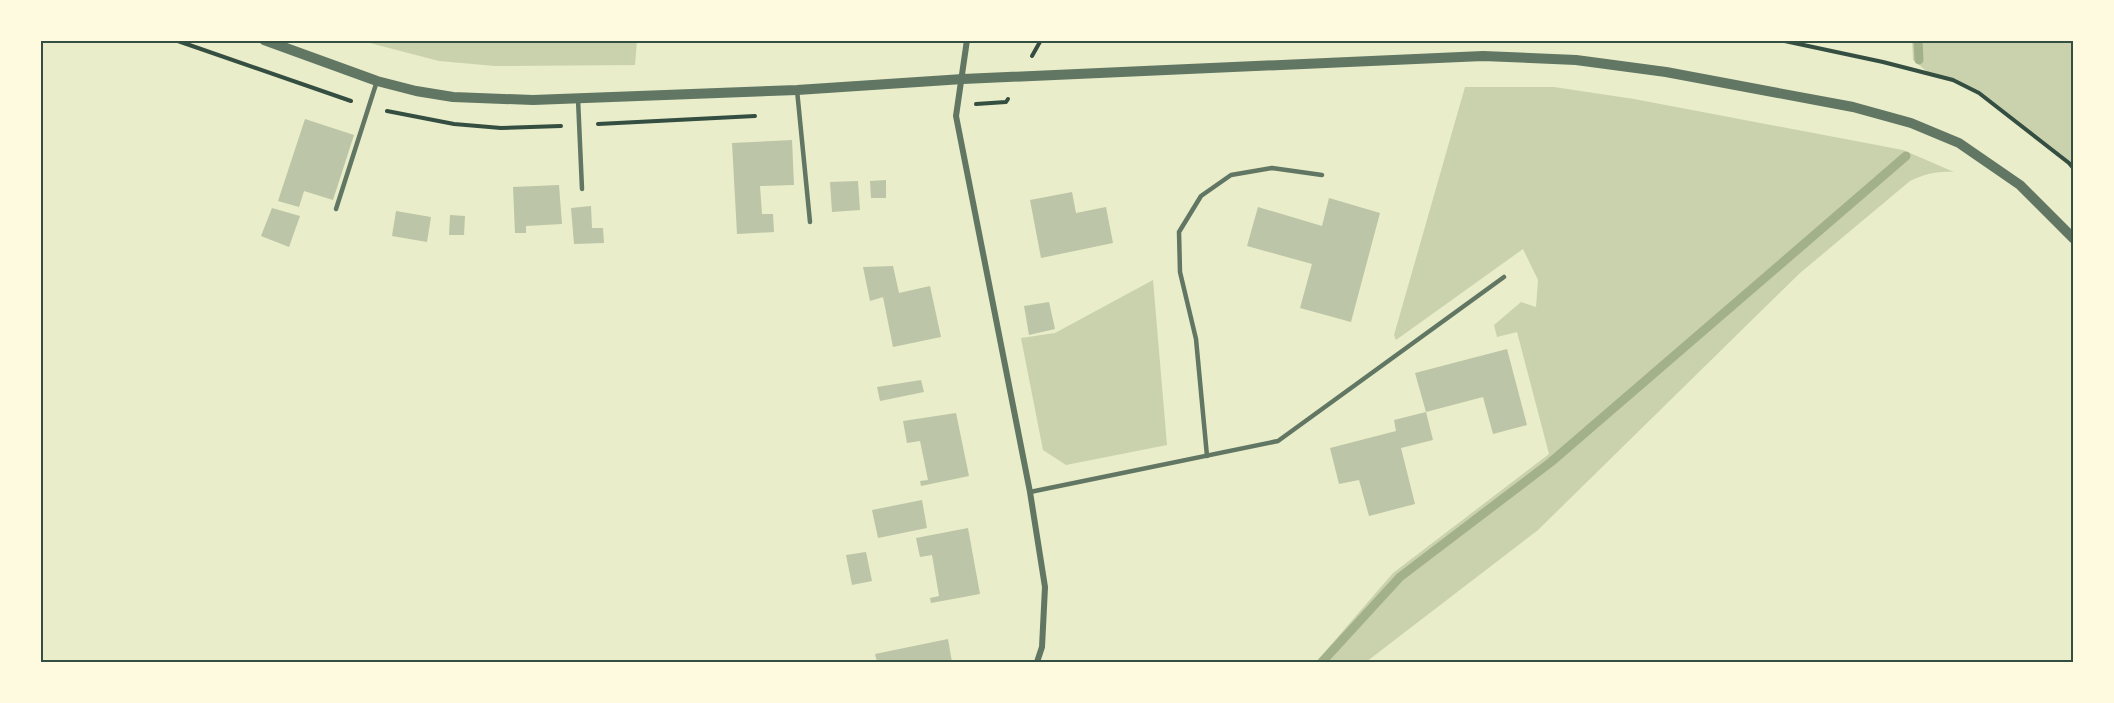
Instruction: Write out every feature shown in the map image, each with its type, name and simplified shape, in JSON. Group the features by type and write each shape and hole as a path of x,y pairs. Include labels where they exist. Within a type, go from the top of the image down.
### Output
{"street":[{"path":"264,40 377,81 416,92 453,97 533,100 797,90 963,79 1484,56 1576,60 1666,72 1852,107 1911,123 1959,143 2020,185 2073,239"},
{"path":"967,40 956,116 1030,492 1045,587 1042,648 1037,663"}],"lane":[{"path":"336,209 377,81"},
{"path":"797,90 810,222"},
{"path":"578,99 582,189"},
{"path":"1207,456 1196,339 1180,272 1179,232 1201,196 1231,175 1272,168 1322,175"},
{"path":"1030,492 1278,441 1504,277"}],"path":[{"path":"1780,40 1953,80 1979,93 2069,163 2073,169"}],"green space":[{"path":"362,41 637,41 635,65 495,66 439,61"},
{"path":"1912,41 2073,41 2073,169 1979,93 1953,80 1930,74 1913,60"},
{"path":"1465,87 1554,87 1634,99 1903,150 1954,172 1921,176 1910,181 1800,273 1538,530 1366,662 1316,662 1393,573 1549,454 1517,332 1497,337 1494,325 1521,302 1536,307 1538,280 1523,249 1396,340 1394,335"},
{"path":"1153,280 1167,445 1066,465 1043,450 1021,338 1055,333"}],"building":[{"path":"305,119 354,135 333,200 304,191 299,207 278,201"},
{"path":"792,140 794,185 760,186 762,214 773,214 774,232 737,234 732,143"},
{"path":"886,180 886,198 871,198 870,181"},
{"path":"858,181 860,210 832,212 830,182"},
{"path":"559,185 562,224 526,226 526,233 515,233 513,187"},
{"path":"1072,192 1076,213 1106,207 1113,243 1041,258 1030,200"},
{"path":"1329,198 1380,213 1351,322 1300,308 1312,264 1247,246 1258,207 1322,226"},
{"path":"591,206 592,228 603,228 604,243 574,244 571,208"},
{"path":"272,208 300,216 289,247 261,236"},
{"path":"396,211 431,217 427,242 392,236"},
{"path":"450,215 465,216 464,235 449,235"},
{"path":"893,266 899,293 930,286 941,337 893,347 883,297 870,301 863,267"},
{"path":"1049,302 1055,329 1029,335 1024,306"},
{"path":"1507,349 1527,425 1493,434 1483,397 1426,412 1415,373"},
{"path":"921,380 924,392 880,401 877,387"},
{"path":"1426,412 1433,440 1401,448 1415,504 1369,516 1359,480 1339,484 1330,448 1396,431 1394,420"},
{"path":"956,413 969,476 921,486 920,481 928,480 920,441 907,443 903,421"},
{"path":"922,500 927,528 878,538 872,510"},
{"path":"968,528 980,594 931,603 930,598 939,596 932,555 920,557 916,538"},
{"path":"866,552 872,581 852,585 846,555"},
{"path":"948,639 952,662 877,662 875,654"}],"waterway":[{"path":"1918,40 1919,60"},
{"path":"1322,662 1400,577 1551,462 1906,156"}]}
